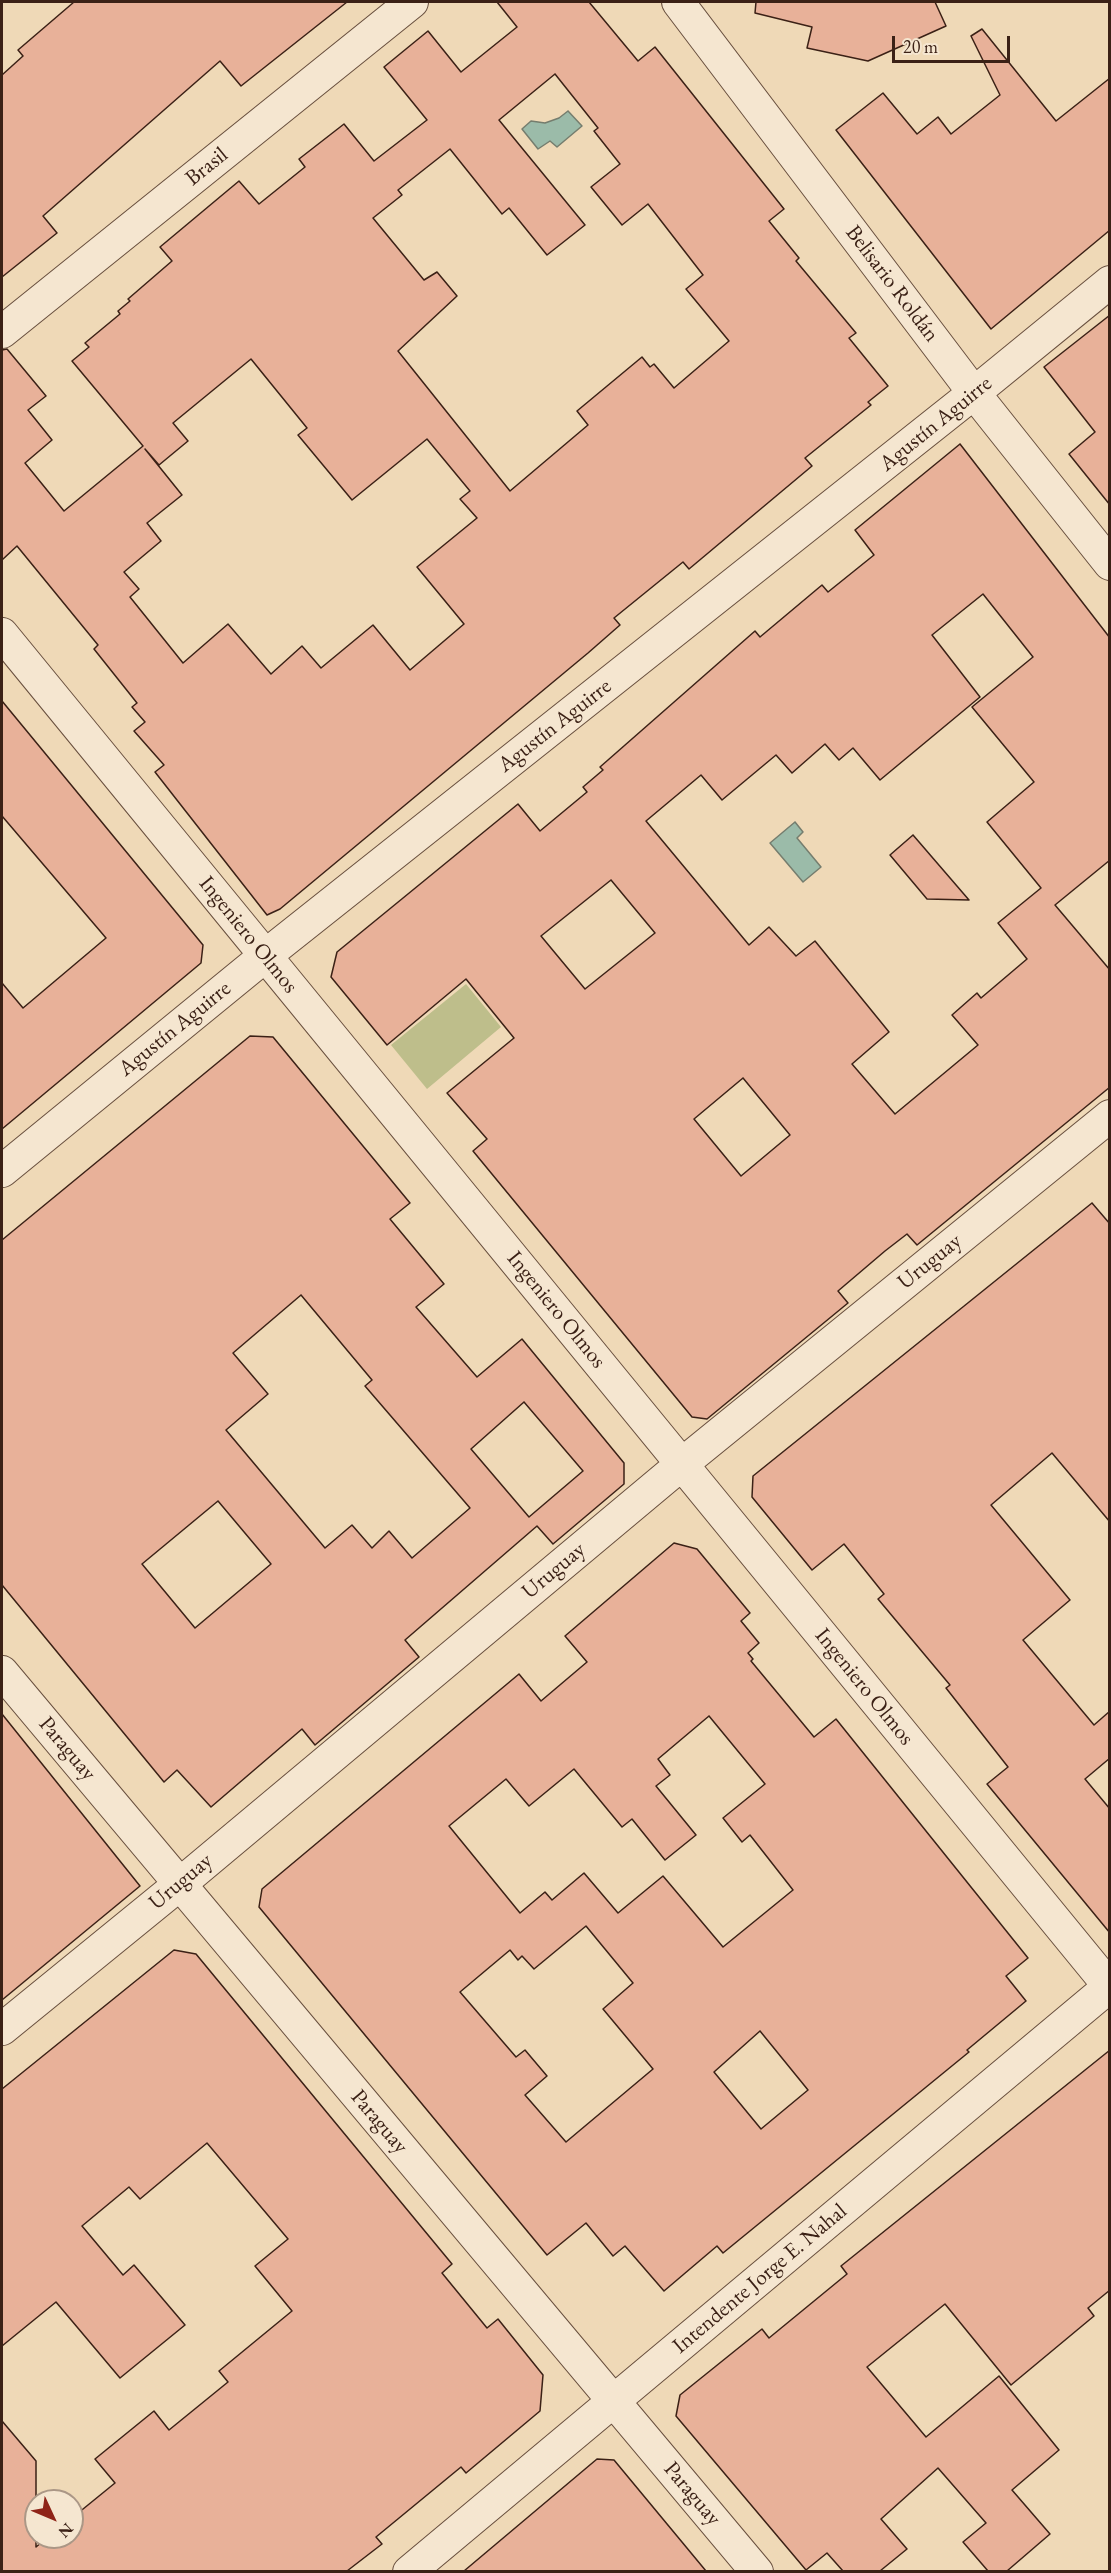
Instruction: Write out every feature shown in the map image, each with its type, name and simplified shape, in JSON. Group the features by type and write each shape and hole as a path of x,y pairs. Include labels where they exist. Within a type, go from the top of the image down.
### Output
{"street":[{"name":"Brasil","path":"2,332 412,2"},
{"name":"Belisario Roldán","path":"678,2 974,393 1110,564"},
{"name":"Agustín Aguirre","path":"2,1171 265,956 974,393 1110,282"},
{"name":"Ingeniero Olmos","path":"2,634 1109,1987"},
{"name":"Uruguay","path":"2,2029 180,1884 682,1464 1110,1116"},
{"name":"Paraguay","path":"2,1672 757,2571"},
{"name":"Intendente Jorge E. Nahal","path":"410,2571 1109,1987"}],"green space":[{"path":"466,984 501,1027 427,1089 391,1045"}],"shaded area":[{"path":"568,111 582,126 557,147 550,141 538,149 522,129 531,121 545,123 559,118"},
{"path":"795,822 803,832 797,838 821,867 803,882 770,843"}],"building":[{"path":"74,2 347,2 241,86 220,61 43,216 57,233 2,277 2,75 23,56 18,50"},
{"path":"497,2 589,2 638,61 655,47 784,209 769,221 799,258 796,261 856,333 849,338 888,386 868,402 871,405 805,458 812,466 689,569 683,562 614,618 620,625 588,653 280,909 267,915 155,772 164,765 134,731 145,722 132,707 137,703 94,649 98,645 17,546 2,560 2,350 7,349 46,396 28,410 52,440 25,463 64,511 143,446 72,361 89,347 85,343 120,314 118,311 130,301 128,299 172,261 160,247 239,181 259,204 305,167 299,159 344,124 374,161 427,120 384,67 428,31 461,72 517,27","holes":["555,74 598,128 594,131 620,164 591,187 622,225 648,204 703,275 686,289 729,341 674,388 654,364 650,367 642,357 577,411 588,425 510,491 398,351 457,296 437,272 424,280 373,218 402,195 398,190 450,149 502,214 509,208 547,255 585,225 499,120","251,359 307,428 298,435 352,500 427,439 470,491 460,499 477,518 417,567 464,624 410,670 373,625 321,668 302,646 271,674 228,624 183,663 130,597 139,589 124,572 161,541 147,523 182,495 145,449 159,465 188,441 173,423"]},
{"path":"756,2 935,2 946,26 868,61 807,48 812,27 755,13"},
{"path":"982,29 1056,121 1110,78 1110,230 991,329 836,130 883,93 917,134 938,117 951,134 1000,95 971,36"},
{"path":"1110,315 1110,505 1069,454 1095,432 1044,367"},
{"path":"960,444 1110,638 1110,860 1055,905 1110,970 1110,1087 917,1245 907,1234 885,1251 838,1291 848,1303 707,1419 692,1417 473,1151 487,1139 447,1093 514,1038 466,979 387,1045 331,977 337,952 518,804 540,831 587,792 583,787 603,770 600,767 755,631 760,637 822,585 828,592 874,555 855,530","holes":["983,594 1033,657 972,707 1034,782 987,822 1041,888 998,923 1027,959 981,998 977,993 952,1015 978,1045 895,1114 852,1064 889,1032 815,941 796,956 769,927 749,945 646,821 701,775 722,800 776,755 792,773 825,744 839,760 853,748 880,780 980,697 932,635","611,880 655,933 585,989 541,936","743,1078 790,1135 741,1176 694,1119"]},
{"path":"2,701 203,945 201,963 2,1129 2,983 23,1008 106,938 2,816"},
{"path":"913,835 969,900 927,899 890,855"},
{"path":"250,1036 273,1037 410,1203 390,1219 444,1284 416,1307 477,1377 522,1339 624,1463 624,1484 553,1544 537,1526 405,1640 419,1657 315,1745 302,1729 211,1807 177,1770 164,1782 2,1585 2,1240","holes":["301,1295 372,1380 365,1386 470,1508 412,1558 389,1531 372,1548 352,1525 325,1548 226,1430 268,1394 233,1353","524,1402 583,1471 529,1517 471,1449","218,1501 271,1564 195,1628 142,1564"]},
{"path":"1092,1203 1110,1224 1110,1522 1052,1453 991,1505 1070,1600 1023,1640 1094,1725 1110,1711 1110,1758 1085,1779 1110,1809 1110,1933 987,1784 1008,1767 946,1688 950,1685 878,1599 884,1594 844,1544 812,1570 752,1497 753,1476"},
{"path":"674,1543 697,1549 750,1613 741,1621 759,1643 748,1653 753,1659 751,1661 814,1737 836,1719 1028,1958 1006,1976 1026,2001 967,2050 969,2052 723,2253 717,2246 664,2291 625,2246 613,2256 586,2223 547,2255 259,1907 262,1889 519,1674 541,1701 587,1662 565,1636","holes":["709,1716 765,1784 723,1818 742,1842 750,1835 793,1890 723,1947 663,1876 618,1913 584,1873 552,1900 545,1892 520,1913 449,1826 506,1779 529,1806 574,1769 622,1827 632,1819 665,1860 696,1835 656,1786 670,1775 658,1759","586,1926 633,1983 603,2009 653,2069 566,2142 525,2095 547,2076 525,2050 516,2057 460,1992 510,1950 518,1960 522,1956 534,1969","760,2031 808,2090 761,2129 714,2072"]},
{"path":"2,1714 140,1886 2,2000"},
{"path":"174,1950 196,1954 452,2264 442,2273 487,2328 498,2319 543,2375 540,2411 466,2473 461,2467 376,2537 382,2544 347,2571 2,2571 2,2421 36,2461 36,2489 24,2489 24,2549 84,2549 84,2508 115,2483 95,2459 154,2411 169,2430 228,2382 219,2371 292,2311 255,2266 288,2239 207,2143 140,2199 129,2187 82,2226 123,2275 134,2265 185,2325 120,2378 56,2302 2,2346 2,2089"},
{"path":"1110,2050 1110,2290 1088,2308 1094,2316 1011,2385 945,2304 867,2367 926,2437 999,2376 1059,2450 1012,2490 1050,2534 1007,2571 988,2571 963,2542 986,2523 938,2468 881,2519 907,2549 880,2571 843,2571 827,2553 806,2570 676,2416 680,2395 762,2329 769,2338 847,2274 841,2266"},
{"path":"597,2459 614,2460 706,2571 464,2571"}]}
